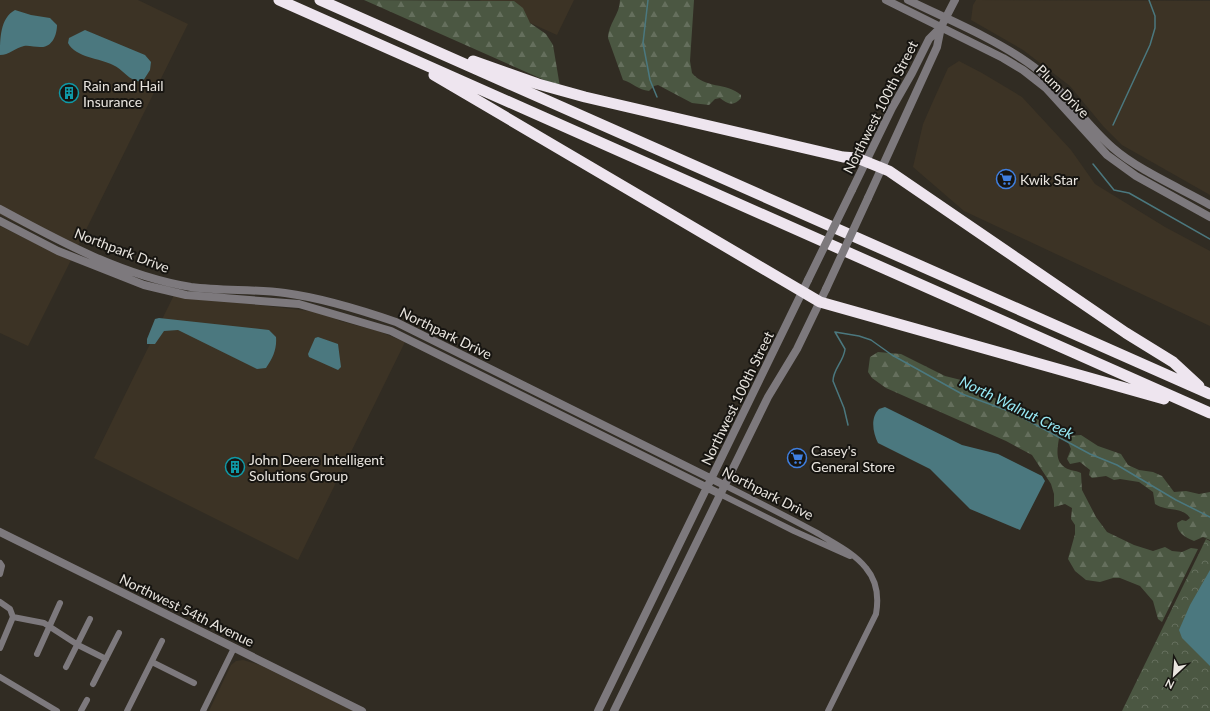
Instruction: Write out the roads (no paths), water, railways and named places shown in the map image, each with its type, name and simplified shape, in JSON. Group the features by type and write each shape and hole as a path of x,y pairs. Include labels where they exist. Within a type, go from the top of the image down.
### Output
{"highway":[{"path":"279,0 384,45 1206,412"},
{"path":"320,0 1208,394"},
{"path":"390,32 538,84 585,97 843,157 858,158 889,171 1126,333 1173,362 1208,394"},
{"path":"384,45 802,293 820,302 1206,412"}],"street":[{"name":"Plum Drive","path":"886,0 1003,58 1023,70 1046,88 1083,131 1112,158 1136,176 1210,217"},
{"name":"Plum Drive","path":"908,0 1026,61 1048,77 1113,148 1141,166 1210,205"},
{"path":"941,27 955,0"},
{"name":"Northwest 100th Street","path":"598,711 892,108 929,39 941,27"},
{"name":"Northwest 100th Street","path":"614,711 771,390 797,349 820,302 936,47 941,27"},
{"name":"Northpark Drive","path":"0,209 75,248 147,276 191,287 283,293 316,298 396,322 799,523 844,549 867,569 875,584 877,607 873,621 828,711"},
{"name":"Northpark Drive","path":"0,221 58,251 144,285 186,295 299,304 392,331 794,532 841,553 854,557"},
{"path":"144,285 147,276"},
{"path":"438,354 443,346"},
{"path":"582,426 586,417"},
{"name":"Northwest 54th Avenue","path":"0,532 362,711"},
{"path":"0,563 2,566 0,574"},
{"path":"0,648 13,617 10,609 2,603"},
{"path":"37,654 60,603"},
{"path":"13,617 37,621 49,626 78,645 106,659"},
{"path":"66,667 90,619"},
{"path":"93,684 119,633"},
{"path":"128,711 162,641"},
{"path":"203,711 234,648"},
{"path":"152,662 194,683"},
{"path":"0,677 57,711"},
{"path":"81,711 87,700"}],"water":[{"path":"15,10 31,15 50,18 57,25 55,37 51,43 44,47 24,46 0,55 1,36 6,18"},
{"path":"85,30 145,55 151,62 150,70 143,81 135,80 117,67 82,55 72,48 68,43 69,38"},
{"path":"159,318 269,330 276,337 273,357 266,368 257,369 178,330 164,331 155,344 147,344 147,339 155,319"},
{"path":"318,337 338,344 341,367 338,370 309,357 308,354 315,338"},
{"path":"885,407 962,445 998,454 1042,476 1045,481 1020,530 970,509 930,469 878,443 873,421 879,409"},
{"path":"1210,570 1210,666 1182,638 1179,630 1190,605"}],"waterway":[{"name":"North Walnut Creek","path":"648,0 643,43 650,80 657,97"},
{"path":"1113,125 1150,45 1155,28 1155,16 1149,0"},
{"path":"1093,164 1114,190 1129,193 1210,239"},
{"name":"North Walnut Creek","path":"835,332 859,336 871,340 892,355 962,394 1014,413 1090,454 1117,465 1176,500 1210,517"},
{"path":"835,332 845,349 843,357 833,377 833,381 844,408 848,425"}],"place":[{"name":"Rain and Hail Insurance","path":"69,93"},
{"name":"Kwik Star","path":"1006,179"},
{"name":"Casey's General Store","path":"797,458"},
{"name":"John Deere Intelligent Solutions Group","path":"235,467"}]}
